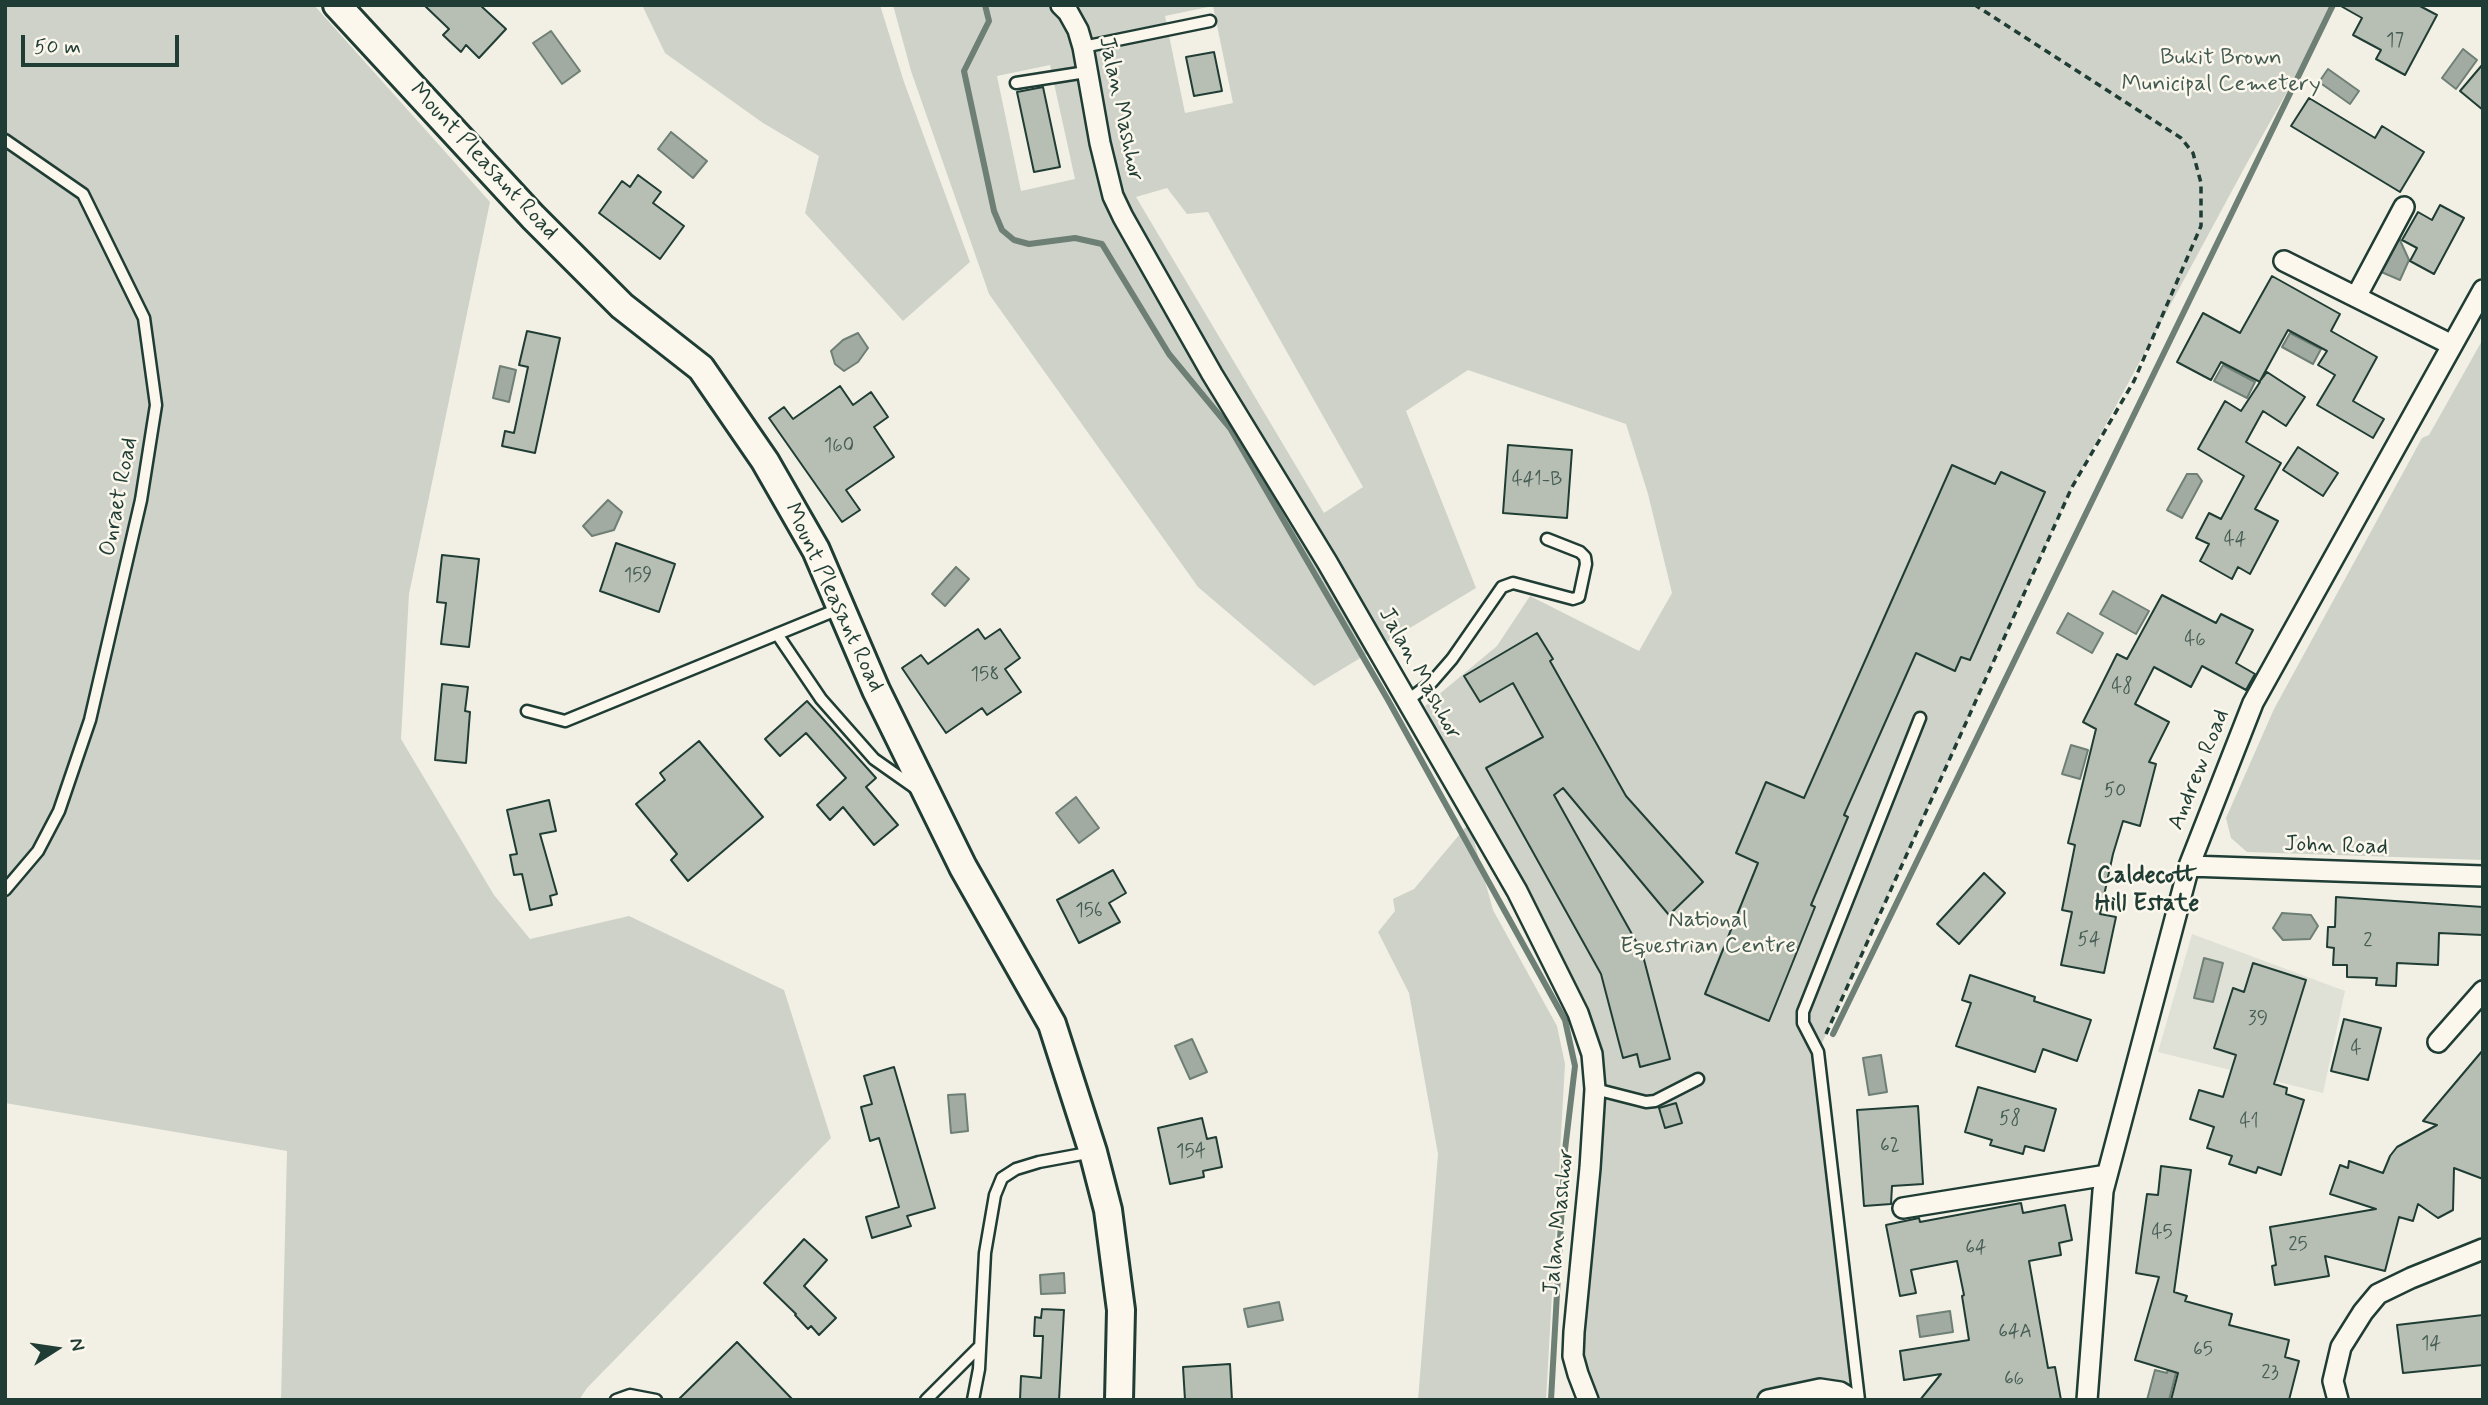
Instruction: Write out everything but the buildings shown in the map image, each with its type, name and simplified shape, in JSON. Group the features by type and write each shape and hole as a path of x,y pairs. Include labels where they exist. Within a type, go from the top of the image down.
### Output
{"street":[{"name":"Mount Pleasant Road","path":"337,5 533,217 622,306 701,368 765,461 816,550 876,690 963,867 1052,1024 1093,1152 1108,1210 1121,1310 1119,1400"},
{"name":"Jalan Mashhor","path":"1061,5 1078,30 1083,47 1100,143 1113,195 1122,217 1205,363 1408,700 1427,738 1517,891 1578,1013 1592,1054 1595,1089 1573,1356 1588,1400"},
{"path":"2356,297 2404,207"},
{"path":"2284,261 2452,345"},
{"name":"Andrew Road","path":"2087,1400 2103,1192 2189,866 2253,704 2483,290"},
{"name":"John Road","path":"2189,866 2483,876"},
{"path":"2438,1042 2483,991"},
{"path":"1903,1208 2107,1175"},
{"path":"2338,1400 2333,1381 2341,1347 2378,1294 2483,1249"},
{"path":"1768,1400 1820,1389 1840,1392 1853,1400"}],"lane":[{"path":"1083,47 1210,21"},
{"path":"1016,83 1086,72"},
{"name":"Onraet Road","path":"5,140 83,194 144,318 156,405 141,500 90,720 59,811 38,851 5,890"},
{"path":"1408,700 1432,682 1452,659 1502,587 1513,583 1573,598 1579,597 1585,557 1580,552 1547,539"},
{"path":"527,711 565,721 841,608"},
{"path":"777,634 821,699 874,759 911,787 928,795"},
{"path":"1859,1400 1818,1052 1803,1023 1806,1002 1920,718"},
{"path":"1595,1089 1647,1102 1655,1101 1698,1079"},
{"path":"973,1400 979,1369 985,1253 995,1195 1002,1178 1016,1169 1093,1152"},
{"path":"926,1400 980,1346"},
{"path":"616,1400 630,1395 656,1400"}],"path":[{"path":"1818,1052 2072,487 2134,381 2201,226 2201,183 2193,153 2182,138 1975,5"}],"shaded area":[{"path":"551,31 580,71 562,84 533,43"},
{"path":"2463,49 2477,60 2456,89 2442,78"},
{"path":"2328,69 2359,91 2350,104 2319,82"},
{"path":"671,132 707,161 693,178 658,149"},
{"path":"2399,238 2409,260 2400,280 2379,271 2392,239"},
{"path":"858,333 868,348 858,362 844,371 835,364 831,351 843,340"},
{"path":"2290,333 2321,349 2313,364 2282,347"},
{"path":"2223,365 2255,382 2247,398 2214,381"},
{"path":"500,366 516,370 509,402 493,398"},
{"path":"2187,474 2197,474 2202,481 2182,518 2167,510"},
{"path":"608,500 622,512 614,530 592,536 583,526"},
{"path":"956,567 969,579 945,606 932,594"},
{"path":"2113,591 2149,611 2136,634 2100,614"},
{"path":"2068,613 2103,633 2092,653 2057,633"},
{"path":"2071,745 2088,750 2080,779 2062,774"},
{"path":"1076,797 1099,828 1079,843 1056,813"},
{"path":"2282,913 2311,915 2318,926 2310,939 2283,940 2273,928"},
{"path":"2192,934 2345,991 2323,1093 2158,1052"},
{"path":"2204,958 2223,963 2213,1002 2194,998"},
{"path":"1192,1039 1207,1072 1190,1079 1175,1046"},
{"path":"1881,1055 1887,1092 1869,1095 1863,1058"},
{"path":"965,1094 968,1131 951,1133 948,1095"},
{"path":"1064,1273 1065,1293 1041,1294 1040,1275"},
{"path":"1279,1302 1283,1320 1248,1327 1244,1309"},
{"path":"1950,1311 1953,1332 1920,1337 1917,1316"},
{"path":"2176,1340 2184,1342 2169,1400 2147,1400 2155,1370 2167,1373"}],"green space":[{"path":"5,5 314,5 490,202 409,594 401,739 494,895 530,939 629,916 784,990 831,1138 587,1388 579,1400 281,1400 287,1151 5,1103"},
{"path":"642,5 880,5 904,82 970,262 903,321 805,213 819,156 763,123 665,53"},
{"path":"893,5 2336,5 2247,163 2072,487 1818,1052 1860,1400 1591,1400 1578,1373 1589,1051 1467,803 1425,706 1497,646 1530,596 1639,651 1672,593 1648,494 1626,424 1468,370 1406,411 1476,588 1314,686 1198,587 989,294 911,71","holes":["1213,6 1233,103 1185,113 1165,16","1050,65 1075,179 1021,191 997,76","1167,188 1187,214 1208,212 1363,487 1324,513 1136,197"]},
{"path":"2483,339 2483,860 2247,852 2231,838 2226,818 2274,709 2422,438 2429,435"},
{"path":"1469,823 1493,910 1557,1026 1565,1064 1546,1400 1418,1400 1438,1154 1409,993 1378,932 1395,911 1393,899 1414,889"}],"waterway":[{"path":"985,5 989,21 964,71 994,211 1002,230 1014,240 1029,244 1075,238 1102,244 1169,354 1230,428 1388,700 1565,1020 1575,1066 1565,1150 1551,1400"},
{"path":"1833,1034 2333,5"}],"district":[{"name":"Caldecott Hill Estate","path":"2147,891"}],"park label":[{"name":"Bukit Brown Municipal Cemetery","path":"2221,72"},
{"name":"National Equestrian Centre","path":"1708,934"}]}
